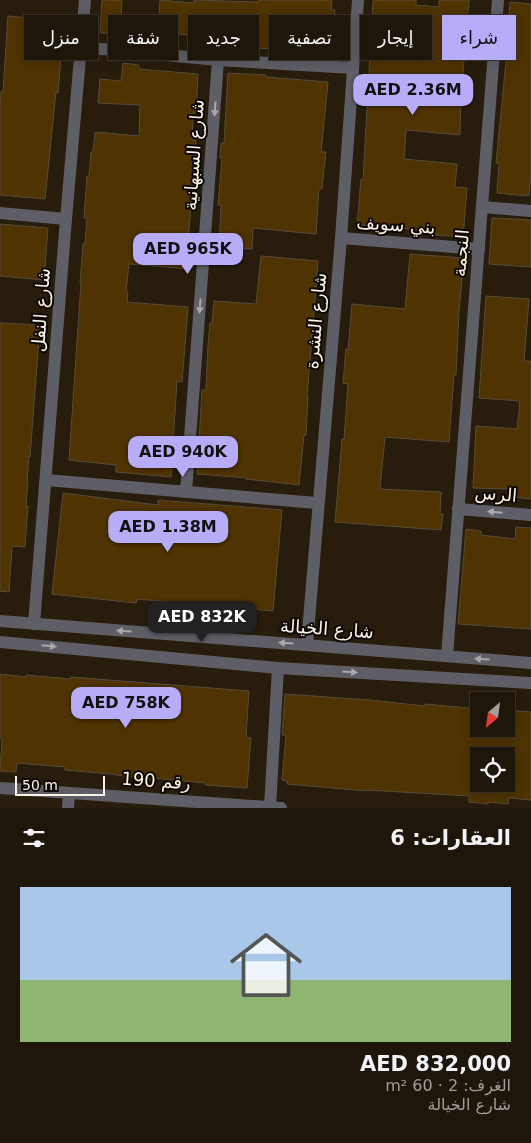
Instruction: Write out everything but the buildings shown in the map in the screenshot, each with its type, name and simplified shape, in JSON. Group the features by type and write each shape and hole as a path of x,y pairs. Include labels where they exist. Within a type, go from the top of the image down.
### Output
{"street":[{"name":"شارع النفل","path":"84,15 86,0"},
{"name":"شارع النشرة","path":"307,644 341,238 358,0"},
{"name":"النجمة","path":"448,656 498,0"},
{"path":"98,49 188,57"},
{"name":"شارع النفل","path":"34,624 80,60"},
{"path":"218,60 353,68"},
{"name":"شارع السبهانية","path":"186,492 218,60"},
{"path":"482,207 531,211"},
{"path":"0,213 66,219"},
{"name":"بني سويف","path":"341,238 479,249"},
{"path":"46,480 318,503"},
{"name":"الرس","path":"458,509 531,515"},
{"name":"شارع الخيالة","path":"0,621 531,663"},
{"path":"174,657 186,654 190,642 177,635"},
{"path":"231,662 215,654 215,646 224,641 241,640"},
{"path":"0,642 231,662 278,668 531,683"},
{"path":"275,808 278,668"},
{"name":"رقم 190","path":"0,788 196,805 275,808"},
{"path":"68,808 69,793"}]}
